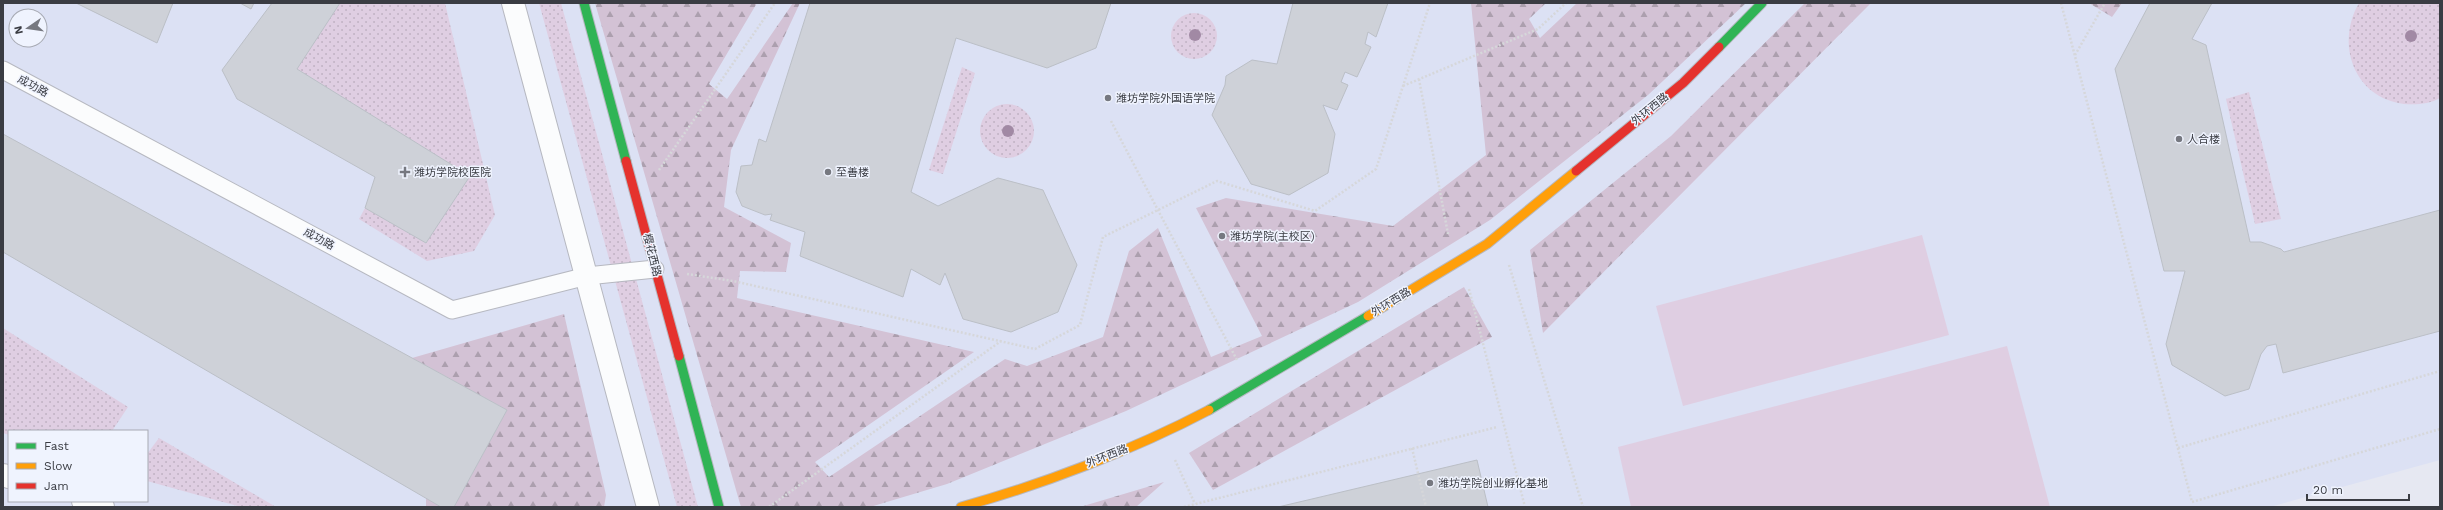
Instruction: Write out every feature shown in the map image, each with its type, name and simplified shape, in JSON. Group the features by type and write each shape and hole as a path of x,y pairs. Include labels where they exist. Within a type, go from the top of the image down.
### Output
{"street":[{"path":"513,3 648,507"},
{"name":"樱花西路","path":"584,3 719,507"},
{"name":"外环西路","path":"961,507 1004,495 1163,434 1251,386 1458,262 1500,234 1683,83 1762,3"},
{"path":"86,502 104,507"}],"lane":[{"name":"成功路","path":"3,70 452,310 587,276 655,269"}],"path":[{"path":"638,200 775,3"},
{"path":"655,269 733,281 1035,349 1080,325 1103,237 1217,181 1315,211 1376,169 1430,3"},
{"path":"1403,86 1538,29 1566,3"},
{"path":"2061,3 2192,502 2440,429"},
{"path":"2075,55 2105,3"},
{"path":"1419,79 1458,262 1525,507"},
{"path":"1111,121 1251,386"},
{"path":"1500,234 1583,507"},
{"path":"769,507 1002,341"},
{"path":"2178,448 2440,371"},
{"path":"1184,507 1497,427"},
{"path":"1163,434 1195,504"},
{"path":"1412,448 1426,507"}],"shaded area":[{"name":"潍坊学院(主校区)","path":"3,3 2440,3 2440,460 2270,507 3,507"},
{"path":"340,3 445,3 495,215 474,251 427,261 359,219 365,208 426,243 470,176 297,69"},
{"path":"539,3 561,3 698,507 677,507"},
{"path":"2359,3 2440,3 2440,98 2423,104 2404,104 2387,100 2372,91 2361,80 2354,67 2350,51 2349,35 2352,19"},
{"path":"1194,13 1207,17 1213,23 1217,36 1213,49 1207,55 1194,59 1181,55 1175,49 1171,36 1175,23 1181,17"},
{"path":"962,67 975,73 943,174 929,170"},
{"path":"2249,92 2281,219 2255,224 2226,99"},
{"path":"1002,104 1012,104 1022,108 1030,116 1034,126 1034,136 1030,146 1022,154 1012,158 1002,158 992,154 984,146 980,136 980,126 984,116 992,108"},
{"path":"1922,235 1949,335 1683,406 1656,306"},
{"path":"3,328 128,407 113,430 8,430 8,435 3,433"},
{"path":"2007,346 2050,507 1631,507 1618,447"},
{"path":"159,438 276,507 241,507 148,481 148,453"}],"green space":[{"path":"595,3 757,3 709,84 727,99 793,3 800,3 731,150 724,207 791,243 786,272 740,271 737,298 974,352 815,462 829,477 1005,359 1027,366 1103,337 1129,251 1158,228 1211,357 1262,336 1196,208 1226,198 1393,226 1486,155 1471,3 1546,3 1529,19 1540,38 1577,3 1746,3 1648,95 1490,220 1358,302 1126,411 947,484 870,507 741,507"},
{"path":"1805,3 1871,3 1543,333 1530,250 1671,136"},
{"path":"2089,3 2122,3 2112,17"},
{"path":"1464,287 1492,337 1213,490 1189,453"},
{"path":"564,314 606,495 604,507 454,507 507,410 412,358"},
{"path":"1164,482 1136,507 1080,507"},
{"path":"426,498 441,507 426,507"}],"building":[{"path":"76,3 173,3 157,43"},
{"path":"240,3 254,3 251,9"},
{"path":"272,3 340,3 297,69 470,176 426,243 365,208 375,177 237,99 222,70"},
{"name":"至善楼","path":"810,3 1111,3 1096,48 1047,68 956,38 911,192 938,206 998,178 1043,190 1077,265 1058,312 1011,332 963,319 945,273 940,285 911,269 903,297 800,256 805,232 770,220 772,214 765,215 742,206 736,192 741,166 752,165 759,139 766,142"},
{"path":"1293,3 1388,3 1376,37 1368,32 1365,44 1371,47 1357,77 1345,72 1341,82 1348,85 1337,110 1323,105 1335,134 1328,173 1289,195 1251,184 1212,115 1225,85 1226,76 1252,60 1277,64"},
{"name":"人合楼","path":"2150,3 2212,3 2192,39 2206,45 2250,242 2261,242 2281,249 2284,252 2440,210 2440,331 2283,373 2276,344 2267,346 2261,354 2249,389 2225,396 2172,365 2166,344 2185,271 2164,271 2115,69"},
{"path":"3,134 507,410 454,507 441,507 3,252"},
{"name":"潍坊学院创业孵化基地","path":"1477,460 1488,507 1278,507"}],"traffic: fast":[{"path":"584,3 626,161"},
{"path":"1719,47 1762,3"},
{"path":"1209,410 1368,316"},
{"path":"679,356 719,507"}],"traffic: slow":[{"path":"1368,316 1487,244 1576,171"},
{"path":"961,507 1024,488 1088,465 1150,439 1209,410"}],"traffic: jam":[{"path":"1576,171 1683,83 1719,47"},
{"path":"626,161 679,356"}],"place":[{"name":"潍坊学院外国语学院","path":"1108,98"},
{"name":"人合楼","path":"2179,139"},
{"name":"潍坊学院校医院","path":"405,172"},
{"name":"至善楼","path":"828,172"},
{"name":"潍坊学院(主校区)","path":"1222,236"},
{"name":"潍坊学院创业孵化基地","path":"1430,483"}]}
